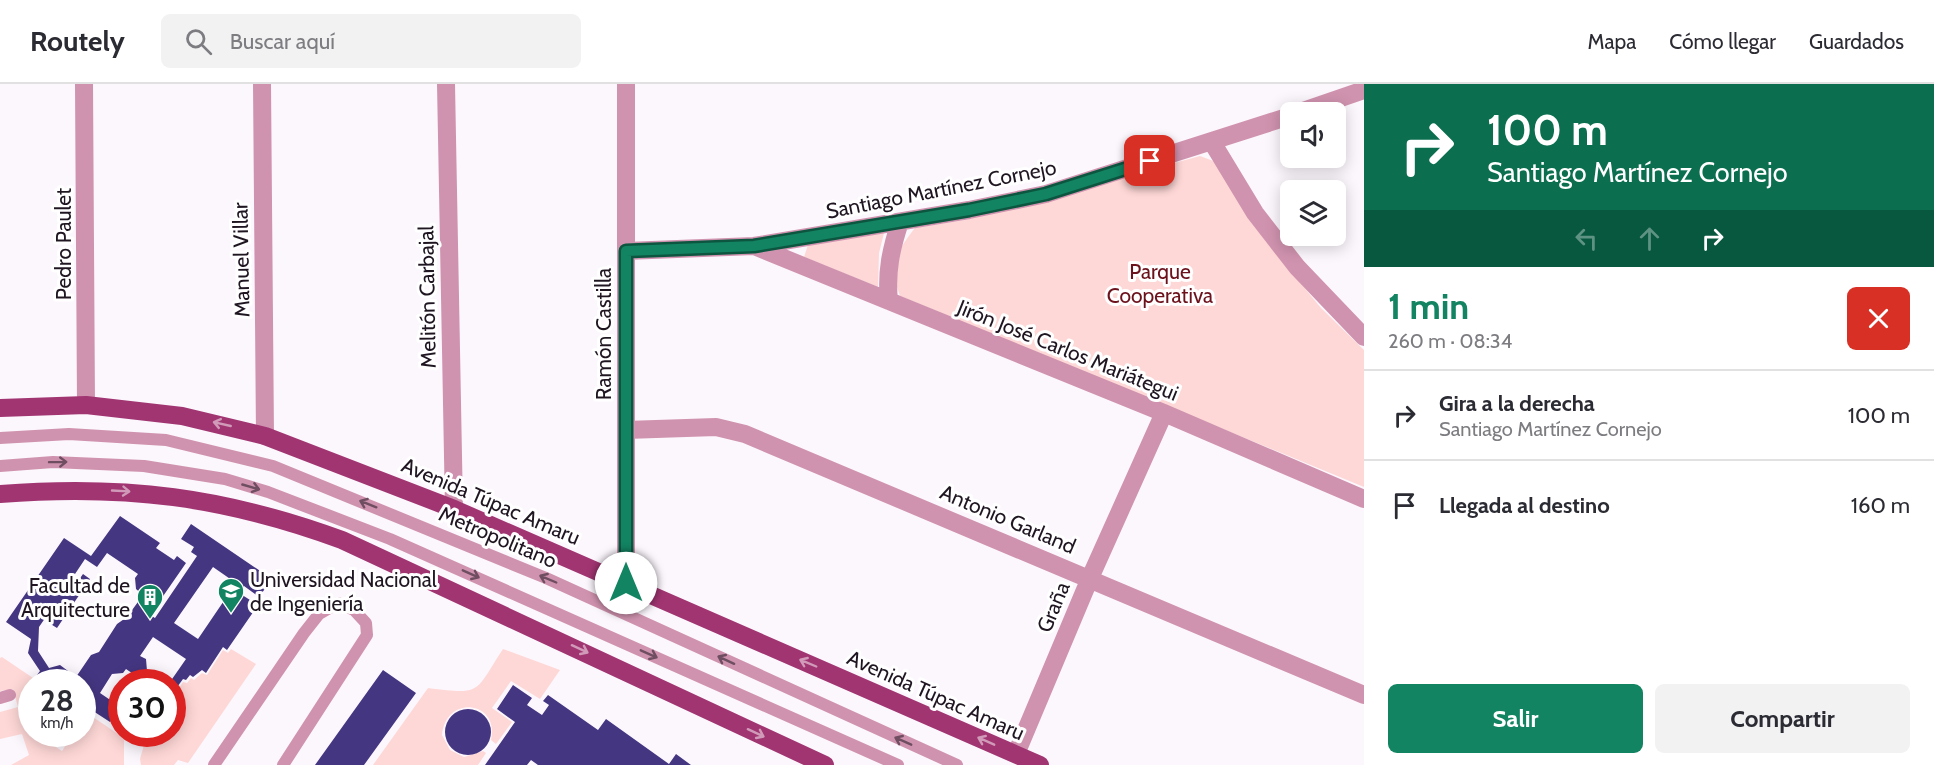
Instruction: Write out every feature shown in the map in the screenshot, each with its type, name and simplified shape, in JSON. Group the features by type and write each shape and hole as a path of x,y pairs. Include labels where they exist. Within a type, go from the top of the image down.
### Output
{"main road":[{"name":"Avenida Túpac Amaru","path":"0,408 86,405 182,416 265,436 386,480 454,508 1040,765"},
{"path":"0,494 46,490 162,494 209,501 286,520 342,540 814,763"}],"street":[{"name":"Pedro Paulet","path":"84,84 86,405"},
{"name":"Manuel Villar","path":"262,84 265,436"},
{"name":"Melitón Carbajal","path":"446,84 454,508"},
{"name":"Ramón Castilla","path":"626,84 626,583"},
{"path":"1329,102 1364,90"},
{"name":"Santiago Martínez Cornejo","path":"626,251 754,246 900,222 1046,194 1280,119"},
{"path":"1212,142 1255,213 1297,267 1364,337"},
{"path":"889,301 886,279 890,251 900,222"},
{"name":"Jirón José Carlos Mariátegui","path":"754,246 1164,413 1364,499"},
{"name":"Graña","path":"1016,754 1090,578 1164,413"},
{"name":"Antonio Garland","path":"626,430 716,427 745,434 1364,695"}],"lane":[{"name":"Metropolitano","path":"0,438 69,434 166,440 273,466 567,587 957,765"},
{"path":"0,466 71,462 144,465 225,479 268,492 390,539 898,765"},
{"path":"214,765 304,633 319,614 338,603 354,610 366,623 367,635 283,765"}],"green space":[{"name":"Parque Cooperativa","path":"1200,156 1216,162 1269,245 1321,308 1364,350 1364,487 900,296 895,276 896,260 915,228 965,220"},
{"path":"884,233 879,253 878,287 804,257 808,245"},
{"path":"231,649 256,664 188,763 178,760 174,765 141,765 143,747 186,747 186,683 191,678 194,680 202,673 207,675 223,650 228,653"},
{"path":"503,649 560,670 540,699 511,681 492,708 512,722 496,744 491,740 492,727 488,717 481,710 462,708 453,713 446,722 442,735 450,750 464,757 483,751 486,753 478,765 373,765 428,688 459,691 475,688 487,675"},
{"path":"2,657 20,669 18,707 13,689 0,691 0,658"},
{"path":"18,707 18,735 0,739 0,712"},
{"path":"96,719 108,727 108,747 124,747 124,765 11,765 29,755 26,747 56,747 62,751 65,747 96,747"}],"building":[{"name":"Facultad de Arquitecture","path":"120,516 160,543 156,548 174,560 177,556 186,563 150,615 155,618 197,556 191,552 194,547 181,539 191,524 272,579 259,597 244,586 239,593 258,605 227,650 223,647 206,673 202,670 193,677 190,675 186,680 186,669 179,669 186,659 153,637 140,656 146,659 147,669 108,669 108,680 100,693 108,698 108,721 96,713 96,669 81,669 91,655 99,652 117,624 127,617 143,595 136,589 135,578 138,574 107,553 97,567 85,559 69,583 74,587 83,574 90,579 57,628 49,623 57,611 52,608 39,627 38,651 49,668 60,665 65,669 39,669 28,653 31,639 6,622 64,538 91,556","holes":["213,567 236,583 198,639 174,623"]},
{"path":"383,670 416,693 364,765 315,765"},
{"path":"513,685 532,698 527,705 542,715 549,705 543,701 548,695 598,730 606,719 669,764 676,754 691,765 538,765 531,760 527,765 485,765 515,722 497,709"},
{"path":"468,709 484,716 491,732 484,748 468,755 452,748 445,732 452,716"}],"place":[{"name":"Universidad Nacional de Ingeniería","path":"231,614"},
{"name":"Facultad de Arquitecture","path":"150,620"}],"route":[{"path":"626,583 626,251 754,246 969,210 1046,194 1150,161"}]}
